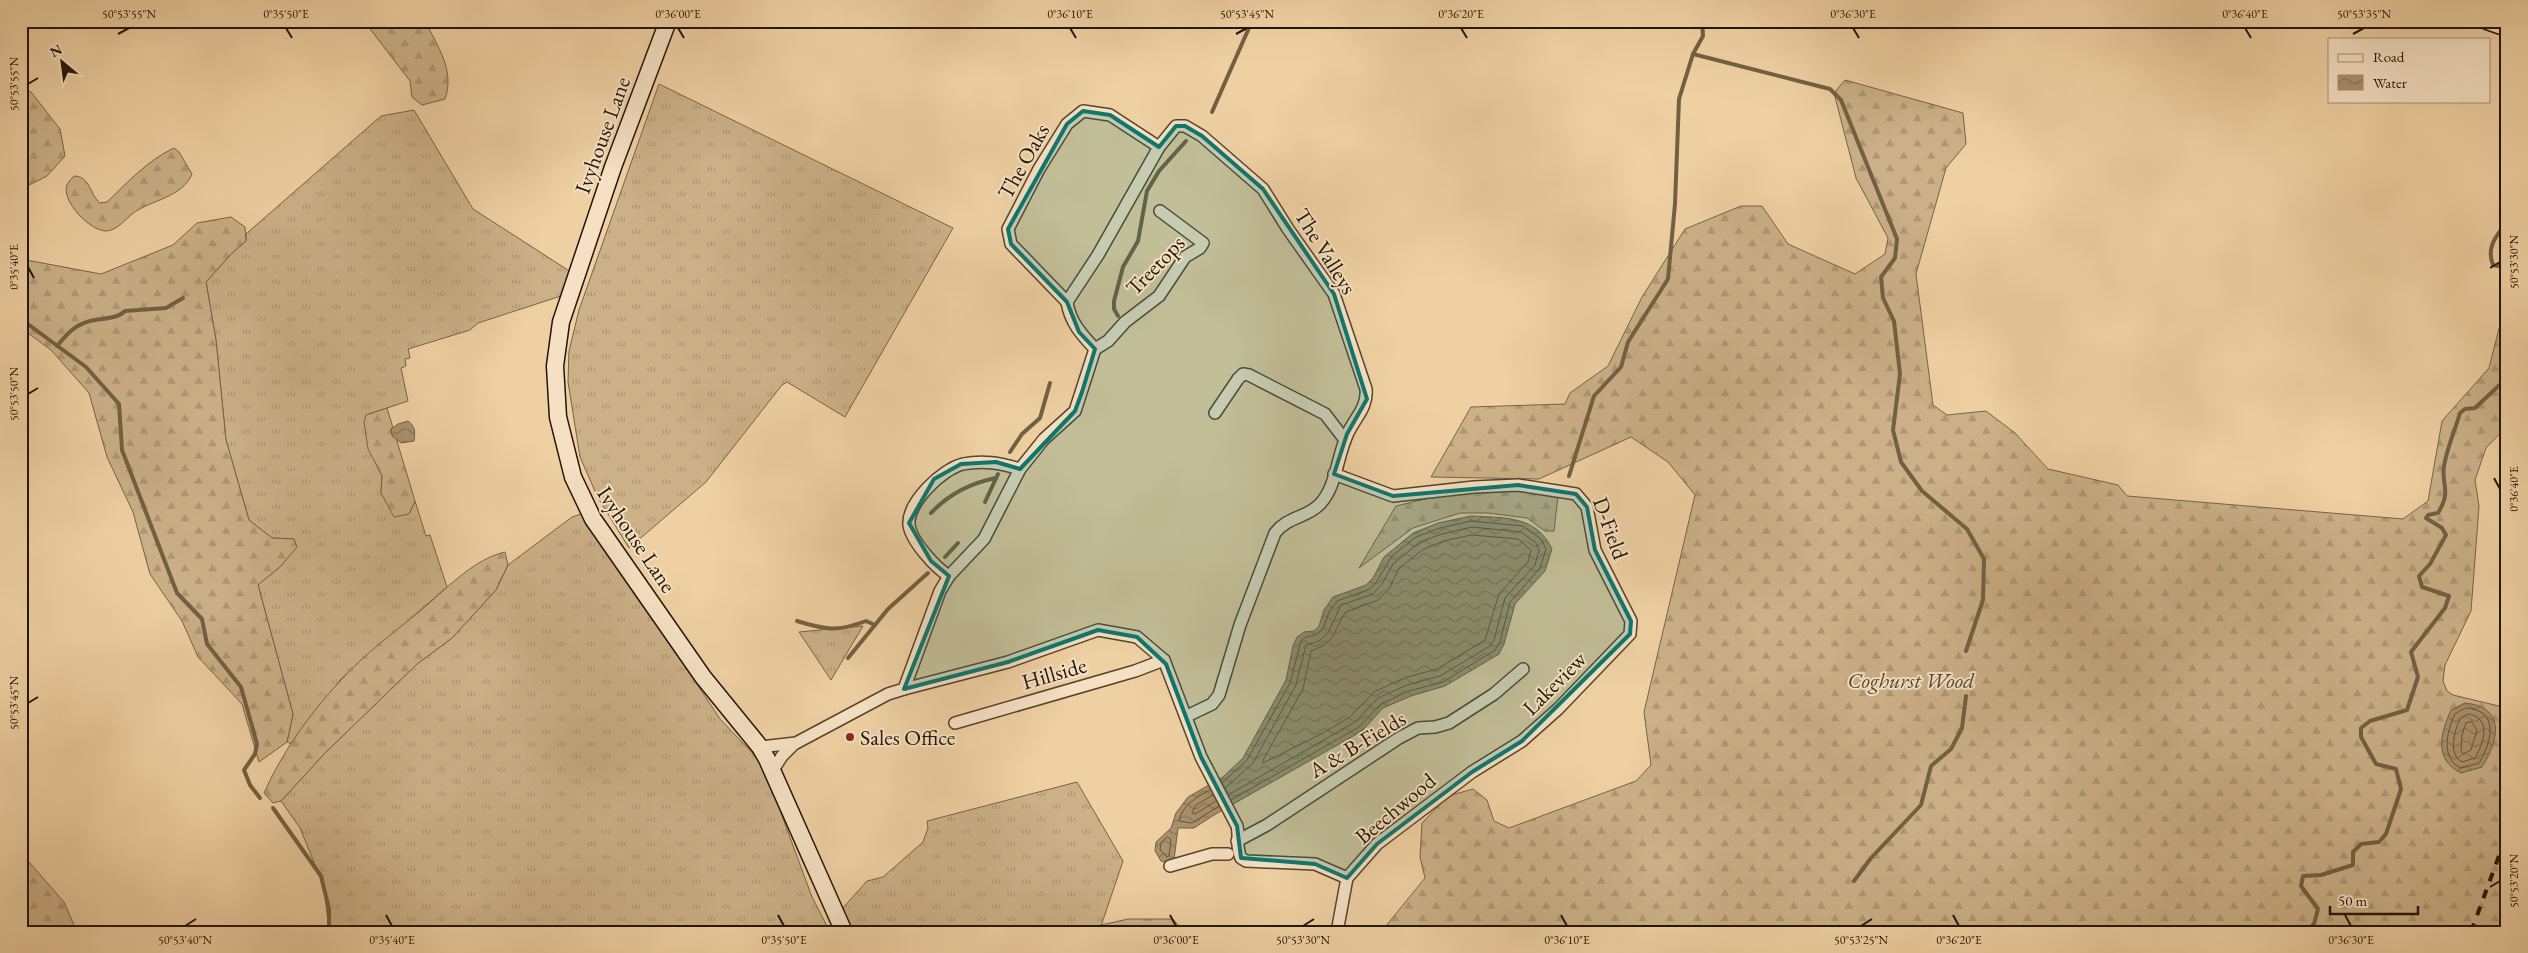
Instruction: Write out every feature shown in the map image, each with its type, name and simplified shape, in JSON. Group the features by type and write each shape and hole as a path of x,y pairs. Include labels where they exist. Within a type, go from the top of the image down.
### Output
{"street":[{"name":"Ivyhouse Lane","path":"668,21 613,167 561,322 555,366 558,417 570,470 593,519 708,684 760,747 773,770 788,808 844,932"},
{"path":"2487,21 2507,28"},
{"name":"The Oaks","path":"1067,302 1011,244 1008,229 1039,170 1067,124 1083,111 1110,114 1159,147"},
{"name":"The Valleys","path":"1159,147 1176,126 1185,126 1202,136 1264,189 1288,229 1334,294 1366,389 1367,399 1345,440 1334,474 1320,504 1282,524 1275,533 1240,625 1219,695 1212,704 1187,716"},
{"path":"904,689 940,591 949,576 984,539 1020,469 1044,440 1074,411 1095,349 1078,332 1069,315 1067,302 1098,255 1159,147"},
{"name":"Treetops","path":"1095,349 1108,341 1125,322 1159,296 1185,257 1200,248 1203,243 1160,211"},
{"path":"1215,413 1238,379 1243,374 1248,375 1325,414 1345,440"},
{"path":"949,576 937,568 911,532 909,523 911,514 922,496 934,480 961,464 996,462 1020,469"},
{"name":"D-Field","path":"1334,474 1393,496 1474,487 1518,485 1576,494 1587,507 1592,542 1609,581 1622,602"},
{"name":"Lakeview","path":"1472,772 1529,735 1558,709 1630,634 1631,621 1622,602"},
{"path":"773,770 782,756 796,743 888,694 1008,662 1098,630 1137,638 1164,660 1187,716 1201,757 1239,832 1237,841 1241,858 1246,861 1315,864 1347,878 1337,932"},
{"name":"Hillside","path":"955,723 1135,671 1164,660"},
{"name":"A & B-Fields","path":"1237,841 1267,825 1399,738 1418,728 1435,727 1449,723 1494,694 1523,669"},
{"path":"760,747 796,743"},
{"name":"Beechwood","path":"1347,878 1377,844 1472,772"},
{"path":"1170,866 1212,854 1228,854"}],"highlighted area":[{"path":"1083,111 1092,111 1110,115 1159,147 1176,126 1185,126 1202,136 1263,189 1325,280 1334,294 1367,399 1347,434 1334,474 1393,496 1518,485 1576,494 1587,507 1595,550 1631,621 1630,634 1522,741 1472,772 1377,844 1347,878 1315,864 1241,858 1237,826 1201,757 1166,664 1137,637 1098,630 1008,662 904,689 949,576 931,561 909,523 934,479 961,464 996,462 1020,469 1075,411 1082,392 1095,349 1079,332 1067,302 1011,244 1008,229 1067,124"}],"green space":[{"path":"364,21 425,21 444,59 448,79 445,99 422,105 412,97 410,81"},
{"name":"Coghurst Wood","path":"1845,80 1963,113 1966,144 1946,168 1916,274 1933,405 1947,415 1986,411 2015,433 2048,469 2118,485 2127,496 2403,519 2428,501 2442,421 2489,368 2507,297 2507,426 2486,448 2475,480 2479,506 2471,611 2445,665 2443,681 2447,691 2453,695 2507,708 2507,932 1381,932 1425,878 1420,857 1422,823 1448,796 1473,789 1487,800 1494,821 1509,828 1636,781 1651,765 1644,712 1695,495 1668,462 1631,437 1539,479 1431,477 1471,407 1565,404 1570,393 1608,366 1642,297 1685,229 1741,206 1762,206 1788,244 1855,274 1885,254 1888,238 1856,178 1834,93"},
{"path":"659,84 953,228 845,417 787,382 782,385 706,482 629,548 598,498 580,457 568,382 569,351 579,310"},
{"path":"21,88 31,92 60,129 65,156 47,176 21,189"},
{"path":"414,110 473,209 571,272 564,295 478,323 470,330 408,349 410,358 405,359 406,366 401,368 408,401 366,415 382,476 381,493 409,514 415,501 426,536 430,535 447,587 341,679 292,744 287,742 293,714 258,585 281,566 294,539 272,538 249,520 226,440 216,340 206,282 231,254 246,241 246,234 381,116"},
{"path":"174,148 179,152 192,174 187,182 173,194 139,209 110,231 99,230 92,226 72,207 66,192 69,181 74,176 87,182 100,203 107,202 147,165"},
{"path":"231,217 245,227 246,241 231,254 206,282 216,340 226,440 249,520 272,538 294,539 297,547 281,566 258,585 293,714 287,742 259,762 242,704 198,657 182,621 150,574 133,512 107,457 89,393 51,350 21,328 21,259 101,274 173,245 197,223"},
{"path":"387,408 415,501 409,514 394,517 381,493 382,476 368,449 364,422 366,415"},
{"path":"1488,484 1558,496 1554,531 1545,531 1527,518 1488,513 1460,513 1413,528 1359,568 1396,506"},
{"path":"581,514 586,516 720,719 758,759 778,805 812,897 830,932 329,932 324,887 300,828 281,801 325,753 417,664 452,638 496,590 508,565 572,517"},
{"path":"505,552 508,565 496,590 452,638 417,664 325,753 281,801 273,803 264,793 279,763 308,719 350,670 463,574 483,560"},
{"path":"863,626 831,680 799,632"},
{"path":"1077,782 1123,861 1099,932 852,932 842,909 867,881 883,877 923,842 928,828 927,821"},
{"path":"21,853 64,902 77,932 21,932"},
{"path":"1128,919 1173,919 1184,932 1094,932 1097,926"}],"water":[{"path":"408,421 414,430 414,441 401,443 392,436 391,429 398,424"},
{"path":"1471,516 1507,518 1528,524 1545,538 1552,549 1545,571 1515,604 1504,644 1499,654 1445,686 1411,696 1383,708 1362,731 1194,828 1178,828 1174,860 1170,863 1161,861 1155,851 1156,842 1171,828 1176,813 1188,797 1223,777 1243,758 1286,680 1293,646 1297,637 1304,632 1314,631 1319,626 1324,610 1333,597 1366,585 1373,578 1384,557 1413,533 1438,523"},
{"path":"2465,703 2478,706 2487,711 2493,718 2495,736 2488,757 2482,767 2461,773 2452,768 2446,761 2443,754 2442,737 2451,710"}],"waterway":[{"path":"1212,112 1252,21"},
{"path":"1569,476 1594,396 1621,367 1628,342 1668,279 1675,204 1679,99 1693,54 1703,36 1702,21"},
{"path":"1693,54 1830,89 1841,100 1897,239 1895,258 1881,277 1883,298 1894,321 1900,374 1893,430 1901,462 1922,491 1967,529 1984,559 1983,600 1966,651"},
{"path":"1118,316 1114,309 1114,301 1123,267 1138,241 1147,191 1159,171 1186,141"},
{"path":"2507,222 2491,247 2493,265 2498,266 2507,260"},
{"path":"57,346 72,330 84,323 111,318 125,311 166,308 183,298"},
{"path":"21,319 86,367 119,404 122,450 177,593 202,619 207,644 241,687 257,744 255,754 244,770 250,785 260,798"},
{"path":"2306,932 2314,924 2318,909 2301,886 2303,876 2321,875 2353,865 2353,852 2361,844 2379,842 2386,834 2401,789 2396,769 2376,764 2361,737 2361,728 2370,721 2407,710 2418,677 2411,652 2445,608 2449,596 2422,587 2419,576 2430,564 2446,535 2442,528 2426,518 2428,515 2438,513 2444,499 2444,466 2460,413 2465,409 2475,408 2507,378"},
{"path":"1010,452 1022,434 1040,418 1050,383"},
{"path":"985,502 998,474"},
{"path":"931,513 945,500 961,490 996,478"},
{"path":"945,557 958,543"},
{"path":"848,658 888,609 928,573"},
{"path":"797,621 832,629 866,621 875,625"},
{"path":"1854,881 1871,858 1921,805 1931,766 1951,749 1962,728 1966,696"},
{"path":"273,808 321,876 329,909 329,932"}],"railway":[{"path":"2471,932 2507,834"}],"place":[{"name":"Sales Office","path":"850,737"}]}
